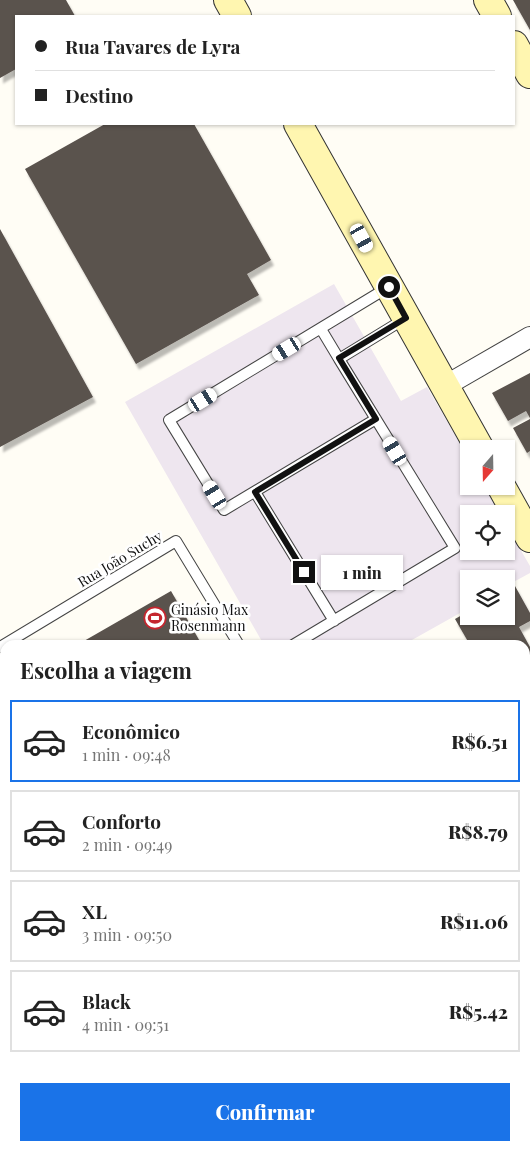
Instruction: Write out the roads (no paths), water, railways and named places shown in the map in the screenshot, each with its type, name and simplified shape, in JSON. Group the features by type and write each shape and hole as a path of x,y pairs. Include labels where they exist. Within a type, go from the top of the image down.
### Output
{"main road":[{"path":"228,0 236,15"},
{"path":"488,0 497,15"},
{"path":"515,47 530,74"},
{"path":"299,125 475,440"},
{"path":"506,495 530,538"}],"street":[{"path":"445,386 530,337"}],"lane":[{"path":"376,419 224,510 170,420 389,287"},
{"path":"339,358 406,318"},
{"path":"302,640 455,548 321,329"},
{"path":"255,492 334,621"},
{"name":"Rua João Suchy","path":"12,640 176,541 236,640"}],"place":[{"name":"Ginásio Max Rosenmann","path":"155,618"}]}
